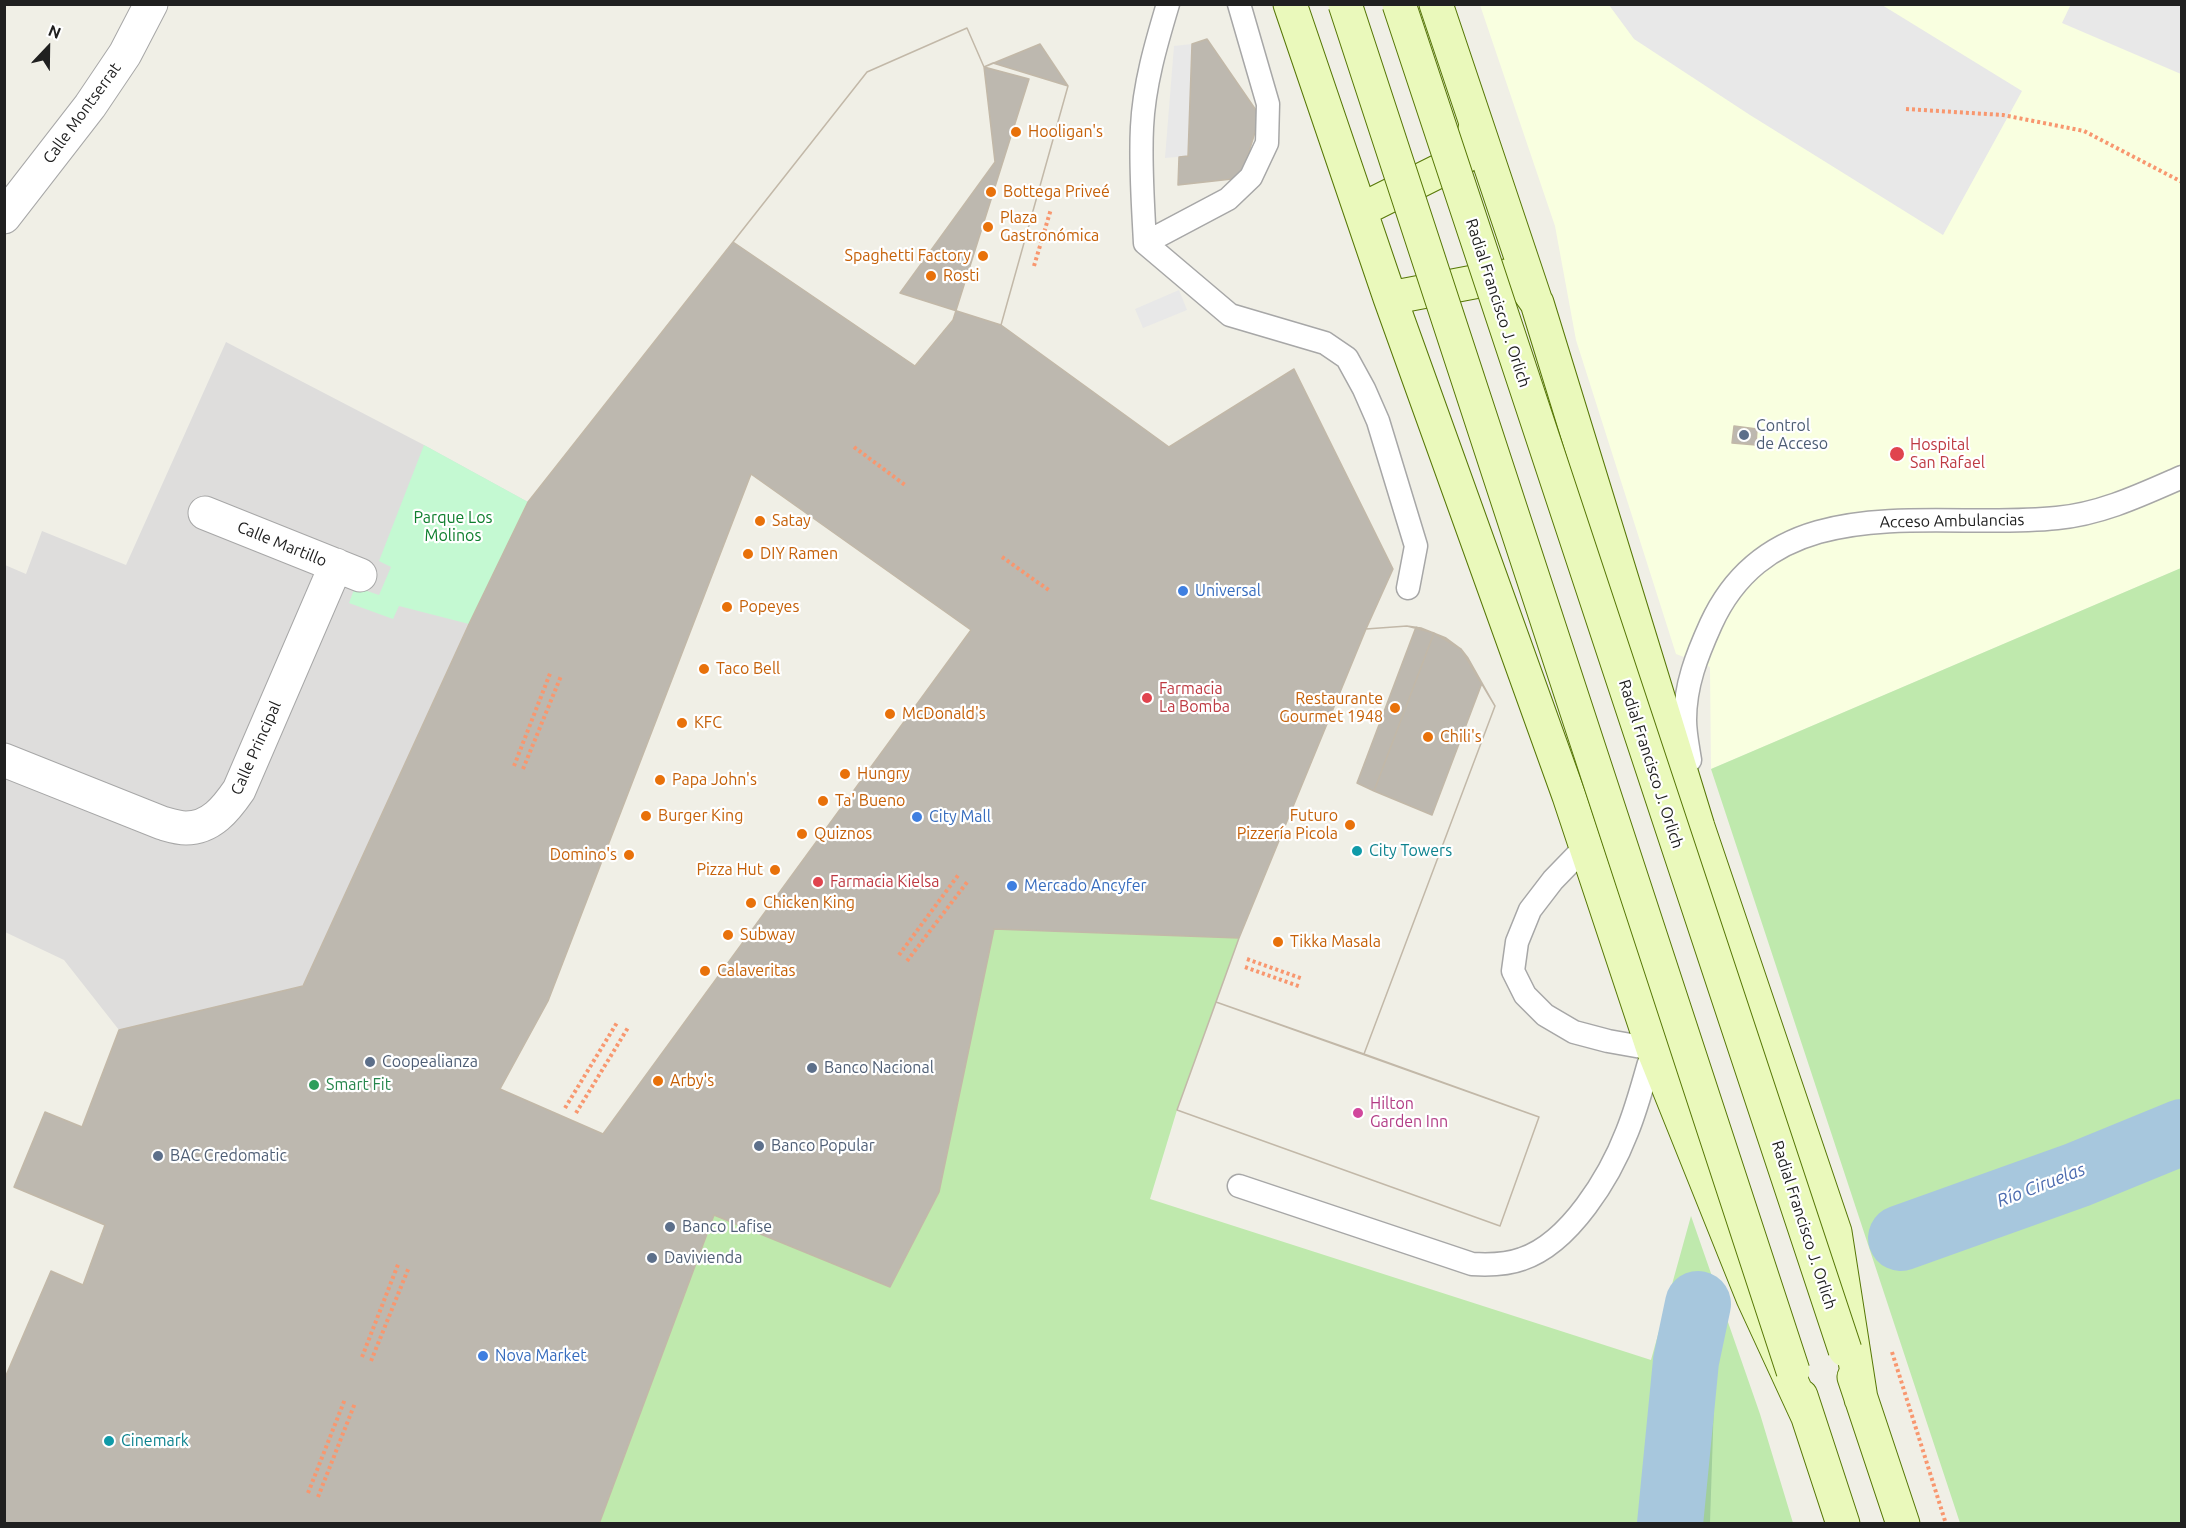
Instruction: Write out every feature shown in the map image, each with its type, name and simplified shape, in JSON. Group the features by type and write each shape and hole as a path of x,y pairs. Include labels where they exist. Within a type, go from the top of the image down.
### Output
{"main road":[{"path":"1290,4 1390,298 1585,847 1653,1049 1753,1298 1807,1415"},
{"path":"1346,4 1843,1524"},
{"name":"Radial Francisco J. Orlich","path":"1399,4 1903,1524"},
{"path":"1436,4 1537,303 1698,827 1835,1232 1861,1399"},
{"path":"1361,210 1457,162 1468,154 1472,146 1476,123"},
{"path":"1390,298 1505,276 1522,282 1537,303"}],"street":[{"name":"Calle Montserrat","path":"4,217 90,106 125,54 151,4"},
{"name":"Calle Martillo","path":"205,513 348,570"},
{"name":"Calle Principal","path":"4,760 162,823 187,828 213,820 227,807 239,790 348,570"}],"lane":[{"path":"1168,4 1148,80 1142,124 1141,170 1145,243 1230,315 1325,343 1347,358 1378,421 1416,546 1408,588"},
{"path":"1145,243 1228,199 1251,177 1267,143 1268,104 1239,4"},
{"name":"Acceso Ambulancias","path":"1698,827 1685,721 1688,688 1695,661 1718,609 1757,561 1809,535 1851,525 1912,519 2057,518 2102,509 2181,477"},
{"path":"1239,1186 1472,1264 1496,1265 1522,1259 1551,1244 1599,1187 1627,1132 1653,1049 1574,1032 1538,1009 1525,995 1513,971 1517,942 1530,910 1553,880 1585,847"}],"path":[{"path":"1906,109 2003,115 2084,130 2181,182"},
{"path":"1035,266 1051,209"},
{"path":"854,447 905,484"},
{"path":"1002,557 1050,591"},
{"path":"514,766 551,671"},
{"path":"523,769 561,676"},
{"path":"899,955 959,874"},
{"path":"907,962 968,881"},
{"path":"1247,959 1304,979"},
{"path":"1245,967 1301,987"},
{"path":"566,1108 618,1021"},
{"path":"576,1113 629,1026"},
{"path":"362,1357 399,1263"},
{"path":"371,1360 409,1266"},
{"path":"1890,1348 1946,1524"},
{"path":"308,1493 345,1399"},
{"path":"318,1497 355,1403"}],"shaded area":[{"path":"2071,4 2181,5 2181,74 2062,23"},
{"name":"Hospital San Rafael","path":"1480,5 2181,5 2181,568 1711,769 1710,667 1676,654 1576,340 1555,226"},
{"path":"1609,5 1882,5 2022,91 1943,235 1750,115 1634,39"},
{"path":"1192,44 1188,156 1165,158 1174,46"},
{"path":"1179,290 1187,310 1143,328 1135,309"},
{"path":"226,342 528,502 469,624 303,986 119,1030 64,960 5,932 5,565 26,574 42,531 126,565"}],"green space":[{"name":"Parque Los Molinos","path":"424,445 528,502 469,624 399,606 393,619 349,603 355,587 379,595 391,567 379,561"},
{"path":"2181,568 2181,1523 1960,1523 1711,769"},
{"path":"994,929 1239,938 1177,1110 1150,1199 1651,1360 1691,1216 1760,1414 1793,1523 599,1524 714,1215 890,1287 939,1192"},
{"path":"1715,1372 1710,1523 1643,1523 1664,1375"}],"building":[{"name":"City Mall","path":"967,28 984,67 1040,44 1068,86 1001,325 1169,447 1294,369 1393,569 1366,629 1407,626 1421,628 1446,638 1461,649 1468,658 1495,706 1364,1054 1216,1002 1239,938 994,929 939,1192 890,1287 714,1215 599,1524 4,1524 4,1380 51,1271 83,1285 105,1225 14,1187 45,1112 82,1127 119,1030 303,986 469,624 528,502 867,72"},
{"path":"967,28 984,67 1029,79 953,320 915,366 733,242 867,72"},
{"path":"1207,39 1260,116 1241,178 1178,185 1179,157 1188,156 1192,44"},
{"name":"Plaza Gastronómica","path":"993,63 1068,86 1001,325 900,293 995,162 984,67"},
{"path":"1734,426 1757,429 1756,445 1732,443"},
{"path":"751,474 971,630 603,1134 500,1089 548,1001"},
{"name":"City Towers","path":"1407,626 1434,633 1461,649 1495,706 1364,1054 1539,1117 1500,1226 1177,1110 1239,938 1366,629"},
{"name":"Restaurante Gourmet 1948","path":"1416,627 1434,633 1374,791 1357,783"},
{"name":"Chili's","path":"1434,633 1461,649 1482,683 1432,815 1374,791"},
{"name":"Hilton Garden Inn","path":"1216,1002 1539,1117 1500,1226 1177,1110"}],"waterway":[{"name":"Río Ciruelas","path":"1901,1238 2077,1175 2182,1132"},
{"name":"Río Ciruelas","path":"1670,1524 1686,1361 1698,1304"}],"place":[{"name":"Hooligan's","path":"1016,132"},
{"name":"Bottega Priveé","path":"991,192"},
{"name":"Plaza Gastronómica","path":"988,227"},
{"name":"Spaghetti Factory","path":"983,256"},
{"name":"Rosti","path":"931,276"},
{"name":"Control de Acceso","path":"1744,435"},
{"name":"Hospital San Rafael","path":"1897,454"},
{"name":"Satay","path":"760,521"},
{"name":"DIY Ramen","path":"748,554"},
{"name":"Universal","path":"1183,591"},
{"name":"Popeyes","path":"727,607"},
{"name":"Taco Bell","path":"704,669"},
{"name":"Farmacia La Bomba","path":"1147,698"},
{"name":"Restaurante Gourmet 1948","path":"1395,708"},
{"name":"McDonald's","path":"890,714"},
{"name":"KFC","path":"682,723"},
{"name":"Chili's","path":"1428,737"},
{"name":"Hungry","path":"845,774"},
{"name":"Papa John's","path":"660,780"},
{"name":"Ta' Bueno","path":"823,801"},
{"name":"Burger King","path":"646,816"},
{"name":"City Mall","path":"917,817"},
{"name":"Futuro Pizzería Picola","path":"1350,825"},
{"name":"Quiznos","path":"802,834"},
{"name":"City Towers","path":"1357,851"},
{"name":"Domino's","path":"629,855"},
{"name":"Pizza Hut","path":"775,870"},
{"name":"Farmacia Kielsa","path":"818,882"},
{"name":"Mercado Ancyfer","path":"1012,886"},
{"name":"Chicken King","path":"751,903"},
{"name":"Subway","path":"728,935"},
{"name":"Tikka Masala","path":"1278,942"},
{"name":"Calaveritas","path":"705,971"},
{"name":"Coopealianza","path":"370,1062"},
{"name":"Banco Nacional","path":"812,1068"},
{"name":"Arby's","path":"658,1081"},
{"name":"Smart Fit","path":"314,1085"},
{"name":"Hilton Garden Inn","path":"1358,1113"},
{"name":"Banco Popular","path":"759,1146"},
{"name":"BAC Credomatic","path":"158,1156"},
{"name":"Banco Lafise","path":"670,1227"},
{"name":"Davivienda","path":"652,1258"},
{"name":"Nova Market","path":"483,1356"},
{"name":"Cinemark","path":"109,1441"}]}
